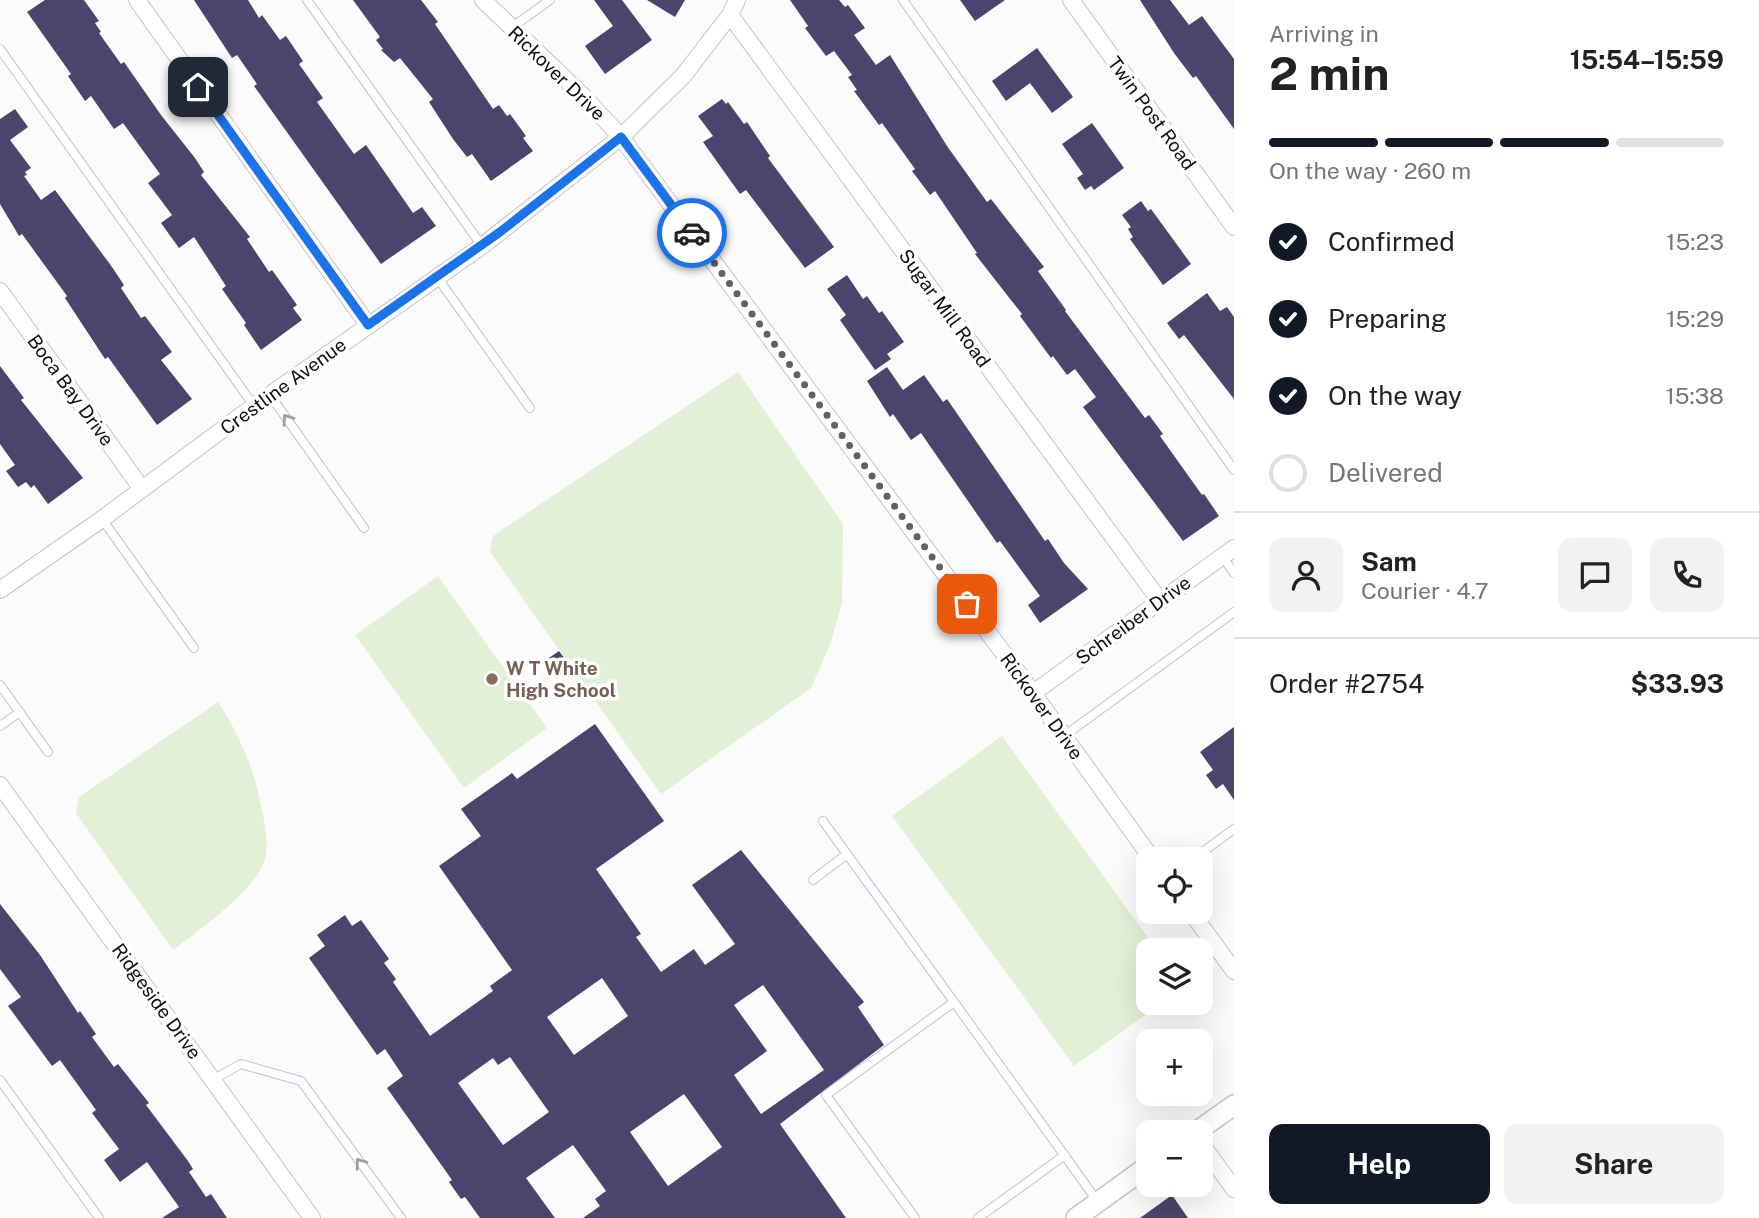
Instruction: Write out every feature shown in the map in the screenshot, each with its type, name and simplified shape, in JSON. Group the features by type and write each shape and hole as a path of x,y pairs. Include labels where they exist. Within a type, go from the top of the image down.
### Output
{"street":[{"path":"137,0 368,325"},
{"name":"Rickover Drive","path":"483,0 584,97 621,137 1143,847"},
{"name":"Twin Post Road","path":"1071,0 1234,227"},
{"name":"Crestline Avenue","path":"0,590 102,519 254,406 482,246 621,137 683,76 733,7"},
{"name":"Sugar Mill Road","path":"733,7 1160,601"},
{"name":"Boca Bay Drive","path":"0,291 142,489"},
{"name":"Schreiber Drive","path":"1032,693 1228,552"},
{"name":"Ridgeside Drive","path":"0,785 312,1218"},
{"path":"1200,924 1234,971"},
{"path":"1213,1120 1234,1105"},
{"path":"1213,1160 1234,1189"},
{"path":"1086,1213 1136,1175"}],"lane":[{"path":"307,0 482,246"},
{"path":"511,28 550,0"},
{"path":"903,0 1234,470"},
{"path":"0,50 254,406"},
{"path":"437,277 530,408"},
{"path":"270,395 364,528"},
{"path":"102,519 194,648"},
{"path":"1228,552 1234,573"},
{"path":"1064,737 1234,612"},
{"path":"0,685 48,752"},
{"path":"0,726 20,712"},
{"path":"823,821 1065,1156 1086,1213"},
{"path":"1209,847 1234,829"},
{"path":"813,880 847,855"},
{"path":"915,1218 826,1095 954,1002"},
{"path":"214,1079 241,1064 300,1081 401,1218"},
{"path":"0,1080 99,1218"},
{"path":"978,1218 1065,1156"}],"green space":[{"path":"738,372 843,524 842,603 831,642 811,688 661,794 490,552 493,536"},
{"path":"438,576 547,728 464,788 355,635"},
{"path":"218,702 241,742 252,770 264,822 266,854 262,867 246,889 222,912 173,950 76,813 79,797"},
{"path":"1002,736 1148,938 1136,938 1136,1015 1145,1015 1074,1066 892,816"}],"building":[{"path":"45,0 84,0 99,21 95,23 101,32 99,33 121,64 124,62 195,158 204,172 201,175 250,237 247,239 269,272 272,270 297,305 293,308 302,320 261,350 222,289 226,286 194,237 179,248 161,223 172,215 148,183 160,174 123,123 114,129 91,96 85,101 68,76 71,74 27,12"},
{"path":"194,0 248,0 259,18 262,15 280,40 286,36 303,61 299,64 323,98 317,102 354,154 366,145 413,213 422,207 436,226 381,264 254,86 257,84 237,55 232,58"},
{"path":"353,0 421,0 493,109 499,105 507,116 510,114 533,151 491,181 472,154 467,157 453,139 429,102 433,99 400,58 394,62 381,50 383,49 376,40 380,37"},
{"path":"594,0 622,0 652,40 605,74 585,46 613,26"},
{"path":"647,0 685,0 675,17"},
{"path":"790,0 839,0 845,7 848,5 865,28 854,35 876,65 890,55 947,146 987,202 991,199 1044,267 1038,271 1065,311 1145,418 1149,415 1163,434 1160,436 1219,516 1183,541 1083,407 1096,397 1075,369 1067,375 1053,356 1051,358 1020,316 1022,314 975,254 977,253 935,191 930,195 882,123 879,125 854,91 857,90 848,77 852,75 834,51 826,56 805,28 808,26"},
{"path":"960,0 1005,0 975,21"},
{"path":"1140,0 1170,0 1189,25 1202,16 1234,59 1234,129 1196,76 1193,78 1174,53"},
{"path":"1037,48 1073,97 1052,113 1030,83 1006,101 992,81"},
{"path":"722,99 726,104 728,102 744,124 747,122 770,156 768,158 834,247 805,268 746,190 740,194 703,142 713,136 698,116"},
{"path":"15,109 28,127 10,140 31,168 24,176 41,200 55,190 112,267 124,285 121,288 141,318 145,316 172,352 161,360 192,399 157,425 108,357 105,359 65,298 67,296 22,234 19,236 0,204 0,119"},
{"path":"1092,123 1124,168 1094,190 1091,186 1085,190 1077,178 1083,174 1062,144"},
{"path":"1141,201 1148,211 1151,209 1191,264 1163,285 1130,239 1133,237 1128,229 1131,227 1122,215"},
{"path":"847,275 863,299 867,296 879,313 882,311 904,342 887,354 891,359 875,370 840,320 846,315 827,289"},
{"path":"1207,293 1220,311 1227,307 1234,317 1234,399 1184,335 1179,339 1167,323"},
{"path":"0,366 24,398 21,400 83,478 48,504 34,485 31,488 26,482 18,487 6,471 15,465 0,444"},
{"path":"887,367 903,390 924,375 943,402 947,399 1045,541 1048,539 1064,563 1088,589 1040,623 1028,605 1040,596 1000,541 997,543 921,433 911,440 893,414 890,417 867,381"},
{"path":"559,651 568,663 555,673 546,660"},
{"path":"595,724 664,821 596,869 641,934 636,937 661,972 694,949 705,965 735,944 692,885 741,850 864,1002 858,1007 884,1045 780,1124 846,1218 583,1218 600,1206 595,1199 606,1191 573,1145 526,1178 555,1218 480,1218 465,1197 461,1199 449,1182 452,1180 387,1088 403,1076 385,1049 377,1055 309,958 325,946 317,935 345,915 352,926 361,920 389,959 384,963 396,979 393,982 430,1036 493,991 490,986 512,970 439,866 481,836 461,809 512,773 517,779","holes":["602,978 628,1016 574,1055 547,1017","763,985 824,1070 761,1114 734,1075 767,1051 734,1005","510,1057 549,1112 503,1145 458,1083 493,1058 498,1065","684,1094 722,1147 668,1186 630,1132"]},
{"path":"1234,727 1234,800 1223,784 1216,789 1206,775 1213,770 1200,752"},
{"path":"0,904 40,955 78,1013 80,1011 96,1034 92,1037 114,1067 118,1064 149,1103 146,1105 188,1161 193,1169 189,1172 206,1197 211,1194 227,1218 162,1218 179,1207 147,1162 120,1182 104,1160 119,1149 92,1113 96,1110 60,1060 52,1066 8,1006 21,997 0,969"},
{"path":"1169,1197 1173,1197 1188,1218 1140,1218"}],"way so far":[{"path":"692,233 967,604"}],"place":[{"name":"W T White High School","path":"492,679"}],"route":[{"path":"198,87 368,325 538,204 621,137 692,233"}]}
